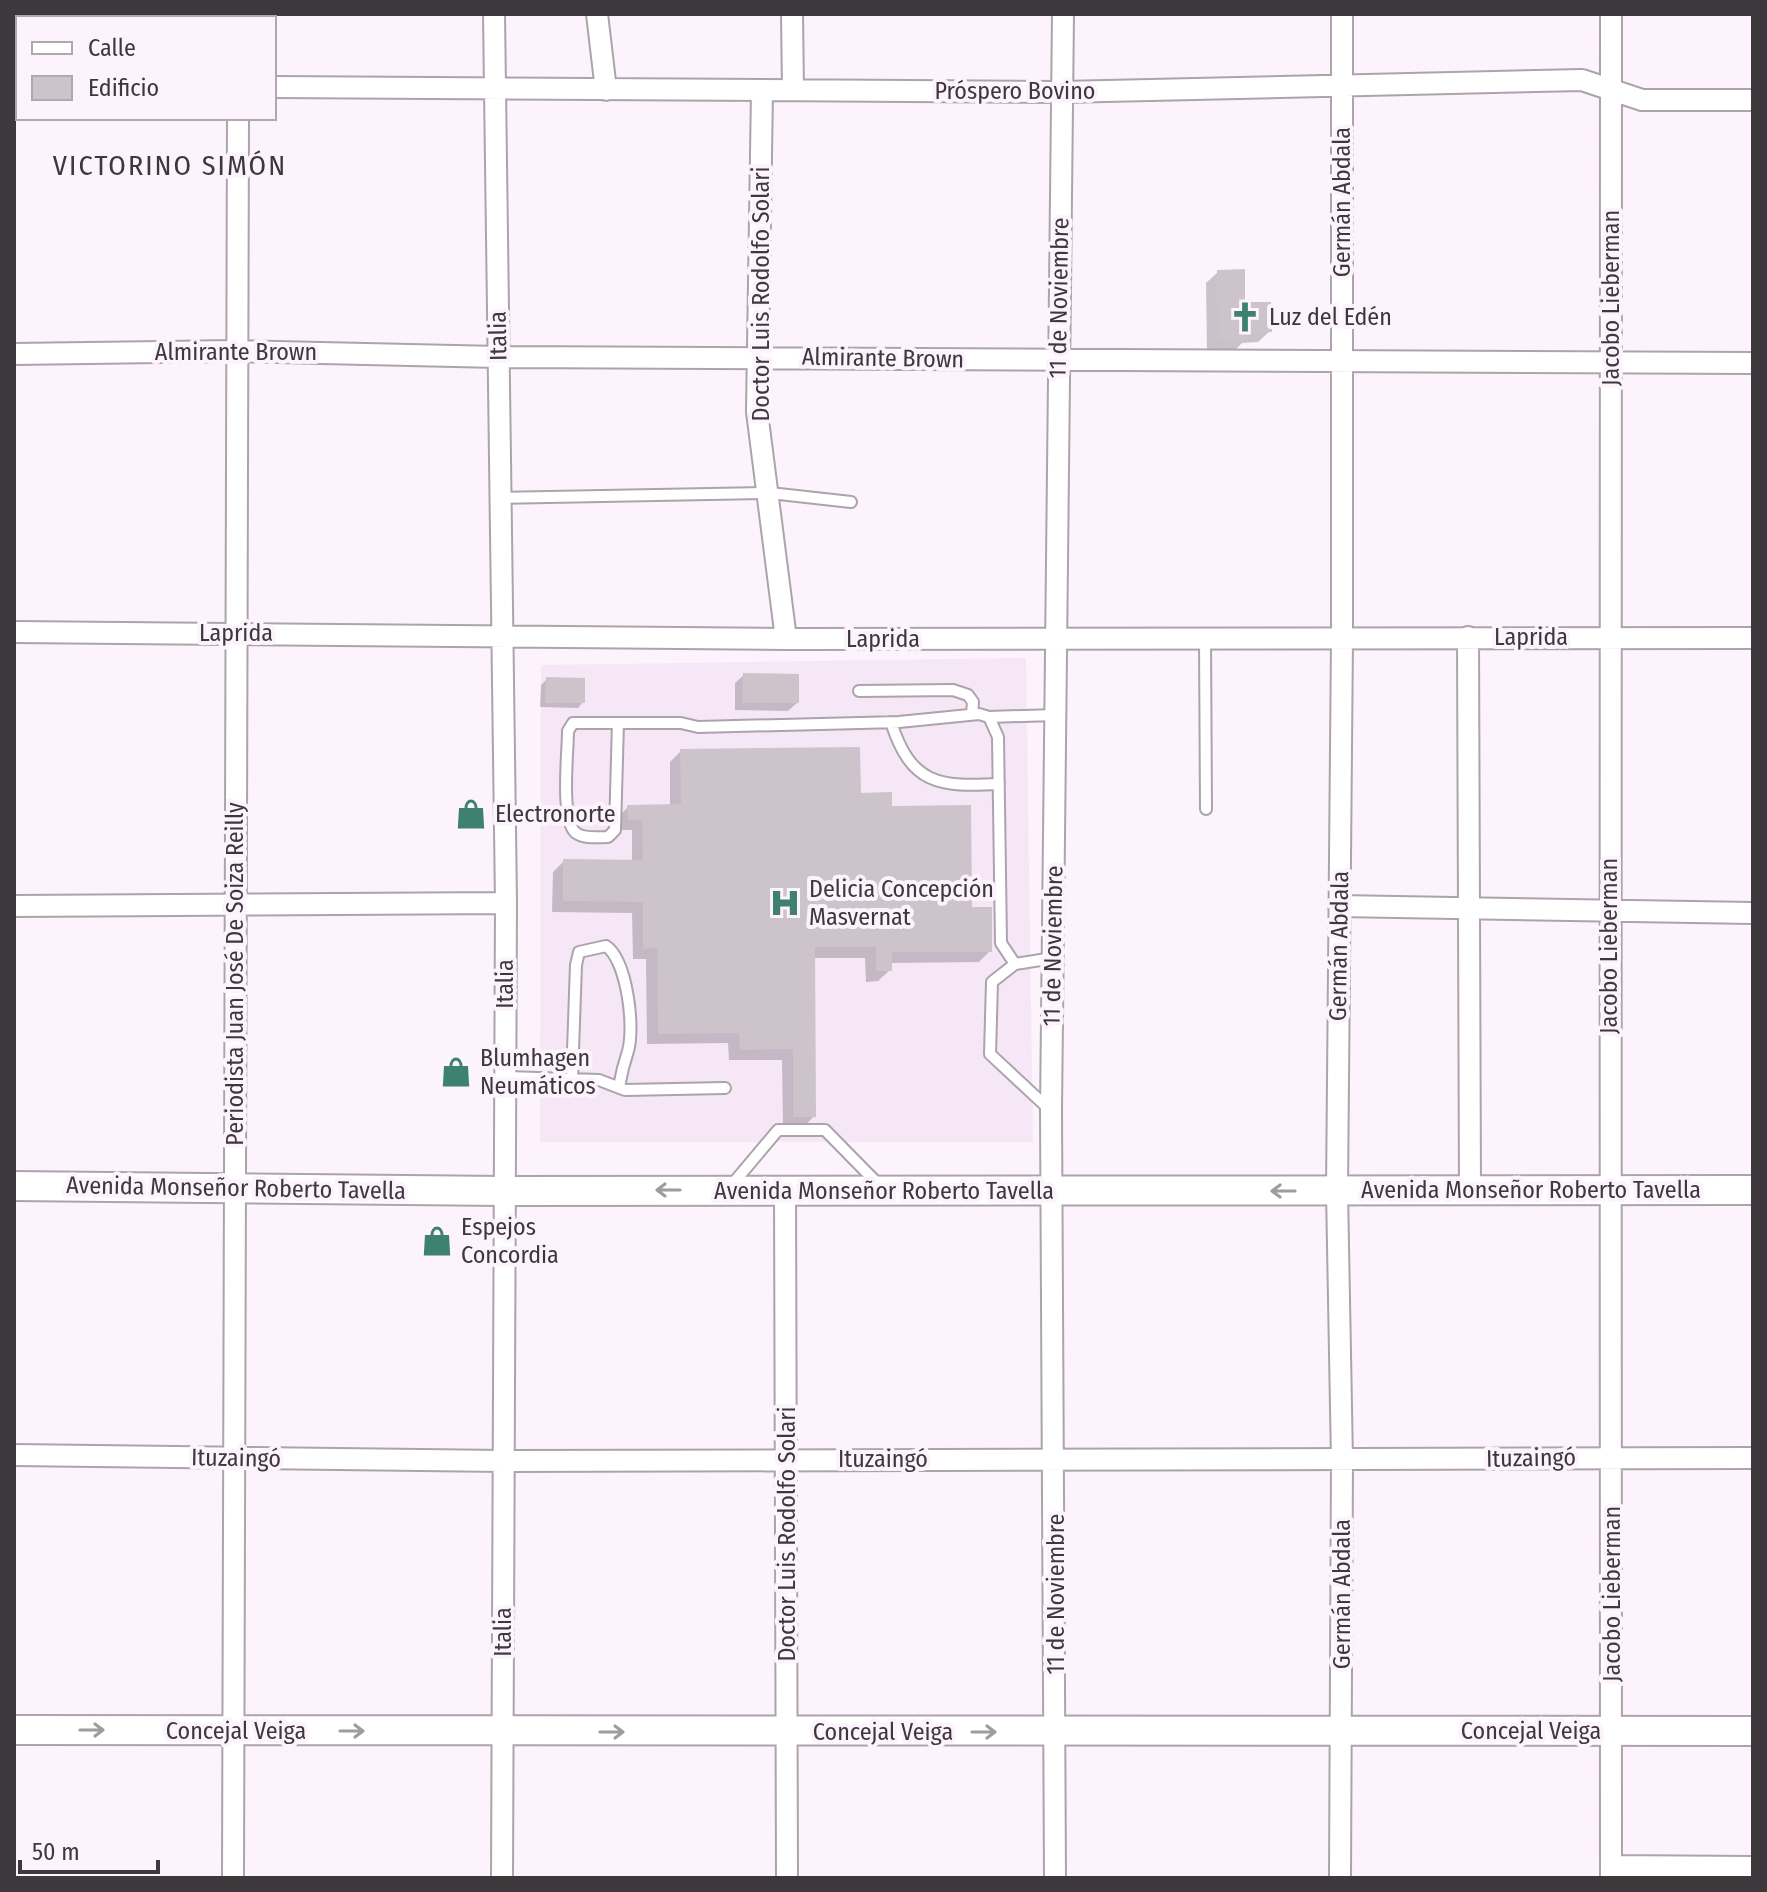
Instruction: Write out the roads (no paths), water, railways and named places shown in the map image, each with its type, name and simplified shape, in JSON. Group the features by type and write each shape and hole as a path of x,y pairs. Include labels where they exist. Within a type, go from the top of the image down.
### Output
{"main road":[{"name":"Avenida Monseñor Roberto Tavella","path":"14,1186 505,1191 1753,1190"},
{"name":"Concejal Veiga","path":"14,1730 1753,1731"}],"street":[{"name":"Italia","path":"494,14 506,903 502,1878"},
{"path":"597,14 606,90"},
{"path":"792,14 793,90"},
{"name":"11 de Noviembre","path":"1055,1878 1057,1732 1051,1110 1063,14"},
{"name":"Germán Abdala","path":"1340,1878 1342,1461 1337,1191 1342,638 1342,14"},
{"name":"Jacobo Lieberman","path":"1611,14 1612,637 1608,1188 1614,1457 1611,1872"},
{"name":"Próspero Bovino","path":"276,87 1062,92 1582,80 1642,100 1753,100"},
{"name":"Doctor Luis Rodolfo Solari","path":"762,91 757,412 770,493 786,639"},
{"name":"Periodista Juan José De Soiza Reilly","path":"233,1878 236,1458 234,633 238,120"},
{"name":"Almirante Brown","path":"14,354 236,351 499,357 1611,359 1753,363"},
{"name":"Laprida","path":"14,632 501,634 786,639 1753,638"},
{"path":"1468,637 1470,1191"},
{"path":"14,906 506,903"},
{"path":"1339,906 1753,913"},
{"name":"Doctor Luis Rodolfo Solari","path":"785,1190 787,1878"},
{"name":"Ituzaingó","path":"14,1455 504,1461 1753,1458"},
{"path":"1611,1872 1753,1867"}],"lane":[{"path":"500,498 770,493 851,502"},
{"path":"1205,639 1206,809"},
{"path":"859,691 953,690 968,695 973,702 972,714"},
{"path":"618,723 615,830 608,837 584,837 576,833 567,818 568,731 573,723 618,723 681,723 698,727 891,722 972,714 989,717 1055,715"},
{"path":"989,717 998,737 1001,943 1015,964"},
{"path":"891,722 903,756 939,783 954,786 999,784"},
{"path":"572,1079 579,952 606,946 614,951 628,984 629,1050 619,1087"},
{"path":"1051,1110 990,1054 992,982 1015,964 1053,958"},
{"path":"505,1077 599,1080 619,1087 725,1088"},
{"path":"727,1190 778,1130 825,1130 884,1190"}],"place":[{"name":"Luz del Edén","path":"1245,317"},
{"name":"Electronorte","path":"471,814"},
{"name":"Delicia Concepción Masvernat","path":"785,903"},
{"name":"Blumhagen Neumáticos","path":"456,1072"},
{"name":"Espejos Concordia","path":"437,1241"}],"district":[{"name":"VICTORINO SIMÓN","path":"170,165"}]}
